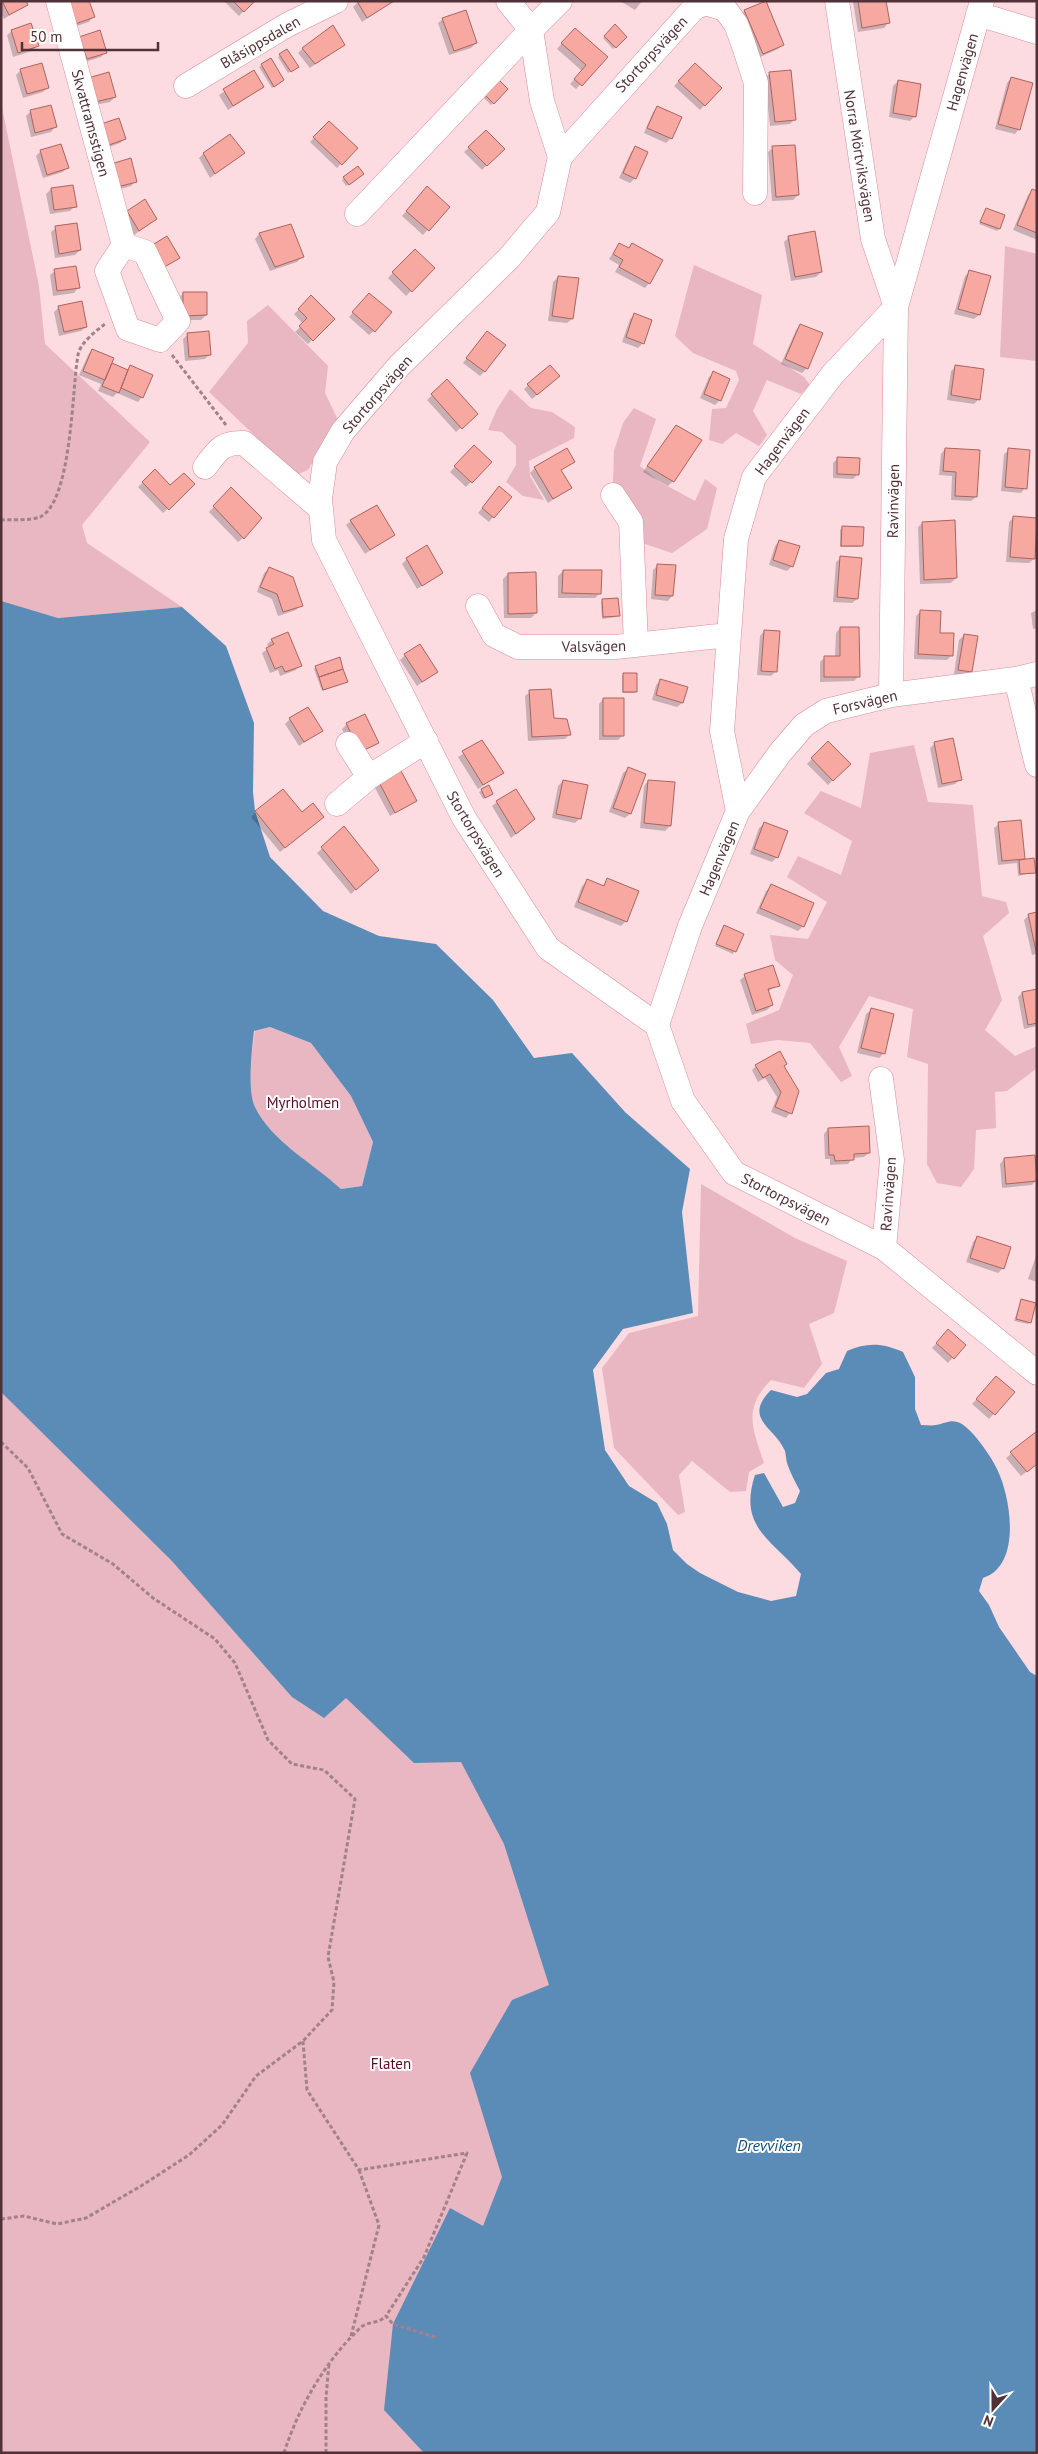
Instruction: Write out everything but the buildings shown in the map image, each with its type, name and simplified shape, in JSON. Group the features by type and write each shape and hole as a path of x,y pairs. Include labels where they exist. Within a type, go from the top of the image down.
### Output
{"street":[{"name":"Skvattramsstigen","path":"58,1 124,244"},
{"name":"Blåsippsdalen","path":"186,86 287,25 336,1"},
{"path":"508,1 530,30 542,101 560,157"},
{"path":"357,214 530,30 560,1"},
{"name":"Norra Mörtviksvägen","path":"837,1 873,239 896,307"},
{"name":"Stortorpsvägen","path":"755,193 756,83 736,24 725,9 704,3 694,8 618,90 560,157 548,212 509,258 399,366 342,431 325,462 320,499 324,540 464,818 548,948 657,1025 683,1101 734,1173 884,1248 1037,1372"},
{"path":"980,8 1037,32"},
{"name":"Hagenvägen","path":"657,1025 690,926 738,811 722,730 736,539 754,477 834,374 896,307 980,8"},
{"path":"124,244 145,252 178,321 160,340 128,329 107,271 124,244"},
{"name":"Ravinvägen","path":"891,695 896,307"},
{"path":"205,466 219,449 230,442 244,443 321,509"},
{"path":"613,495 631,522 636,645"},
{"name":"Valsvägen","path":"478,606 494,635 518,647 615,647 729,635"},
{"path":"1027,677 1037,765"},
{"name":"Forsvägen","path":"738,811 780,753 804,725 826,711 891,695 1027,677"},
{"path":"337,804 369,776 426,741"},
{"path":"348,744 369,776"},
{"name":"Ravinvägen","path":"881,1079 892,1160 884,1248"}],"path":[{"path":"1,520 39,517 54,504 69,443 78,354 91,336 122,312"},
{"path":"160,340 221,419"},
{"path":"1,1442 28,1468 62,1534 113,1564 153,1598 215,1639 235,1663 268,1740 292,1764 324,1770 355,1799 328,1957 334,1982 332,2010 303,2041 256,2076 222,2125 189,2155 141,2186 86,2218 57,2224 24,2216 1,2219"},
{"path":"303,2041 307,2090 359,2170 379,2225 351,2336"},
{"path":"284,2453 289,2438 329,2361 364,2324 382,2320 386,2316 424,2256 467,2153 359,2170"},
{"path":"386,2316 393,2324 438,2338"},
{"path":"326,2453 326,2397 329,2361"}],"green space":[{"path":"1,103 39,286 45,344 150,442 82,525 87,543 182,607 58,618 15,606 1,623"},
{"path":"1005,246 1037,254 1037,361 1000,357"},
{"path":"694,265 762,295 753,344 804,377 810,385 801,394 767,380 753,411 767,435 759,446 736,433 722,444 709,440 712,409 726,408 739,380 736,371 693,353 675,336"},
{"path":"268,305 328,366 325,393 338,420 308,470 296,475 209,392 248,343 247,321"},
{"path":"510,389 531,408 552,412 575,427 574,438 529,461 530,476 544,500 523,496 506,482 516,465 516,446 502,432 488,430 497,409"},
{"path":"634,408 656,419 640,466 660,482 695,501 705,479 717,488 707,529 672,553 642,543 613,485 614,451 623,423"},
{"path":"914,745 928,802 973,805 982,896 1006,902 1009,913 983,936 1002,1000 985,1030 1015,1056 1037,1046 1037,1068 1007,1091 995,1092 996,1128 976,1130 974,1169 961,1187 937,1183 927,1164 928,1064 907,1057 913,1009 869,996 839,1047 852,1076 841,1082 810,1043 778,1040 751,1044 746,1024 779,1010 793,975 775,960 770,935 808,939 827,902 787,877 798,856 841,875 852,841 804,813 821,791 861,808 870,753"},
{"name":"Flaten","path":"1,984 1037,2238 1037,2453 1,2453"},
{"name":"Myrholmen","path":"270,1027 311,1043 351,1096 373,1142 362,1186 341,1189 282,1142 262,1120 255,1107 251,1091 252,1059 255,1031"},
{"path":"701,1184 795,1238 847,1261 834,1313 809,1324 822,1364 804,1388 771,1380 756,1400 752,1420 756,1440 764,1463 749,1472 746,1491 730,1492 692,1461 679,1475 685,1512 678,1515 614,1448 602,1368 629,1333 698,1316"}],"water":[{"name":"Drevviken","path":"1,601 58,618 182,607 226,646 254,723 253,792 255,811 270,857 323,911 379,936 436,944 493,1000 534,1058 572,1053 625,1112 690,1169 682,1212 693,1313 623,1329 593,1370 605,1450 629,1486 657,1503 667,1524 673,1550 687,1564 700,1573 738,1592 771,1601 796,1596 801,1574 760,1531 754,1520 751,1507 751,1493 755,1475 764,1473 783,1507 795,1503 800,1491 788,1466 785,1451 763,1422 760,1416 760,1408 763,1400 771,1390 797,1397 807,1394 826,1373 839,1369 847,1351 861,1346 882,1345 903,1352 915,1377 915,1409 921,1425 934,1425 952,1421 962,1424 982,1445 997,1469 1002,1481 1009,1513 1010,1530 1008,1546 1004,1560 995,1571 983,1578 979,1591 989,1605 999,1627 1030,1672 1037,1676 1037,2453 424,2453 384,2410 393,2324 450,2208 483,2226 502,2177 470,2073 512,2000 549,1985 504,1844 461,1762 414,1763 346,1698 324,1718 292,1697 171,1560 1,1392","holes":["270,1027 311,1043 351,1096 373,1142 362,1186 341,1189 282,1141 262,1120 255,1107 251,1091 251,1059 254,1031"]}]}
